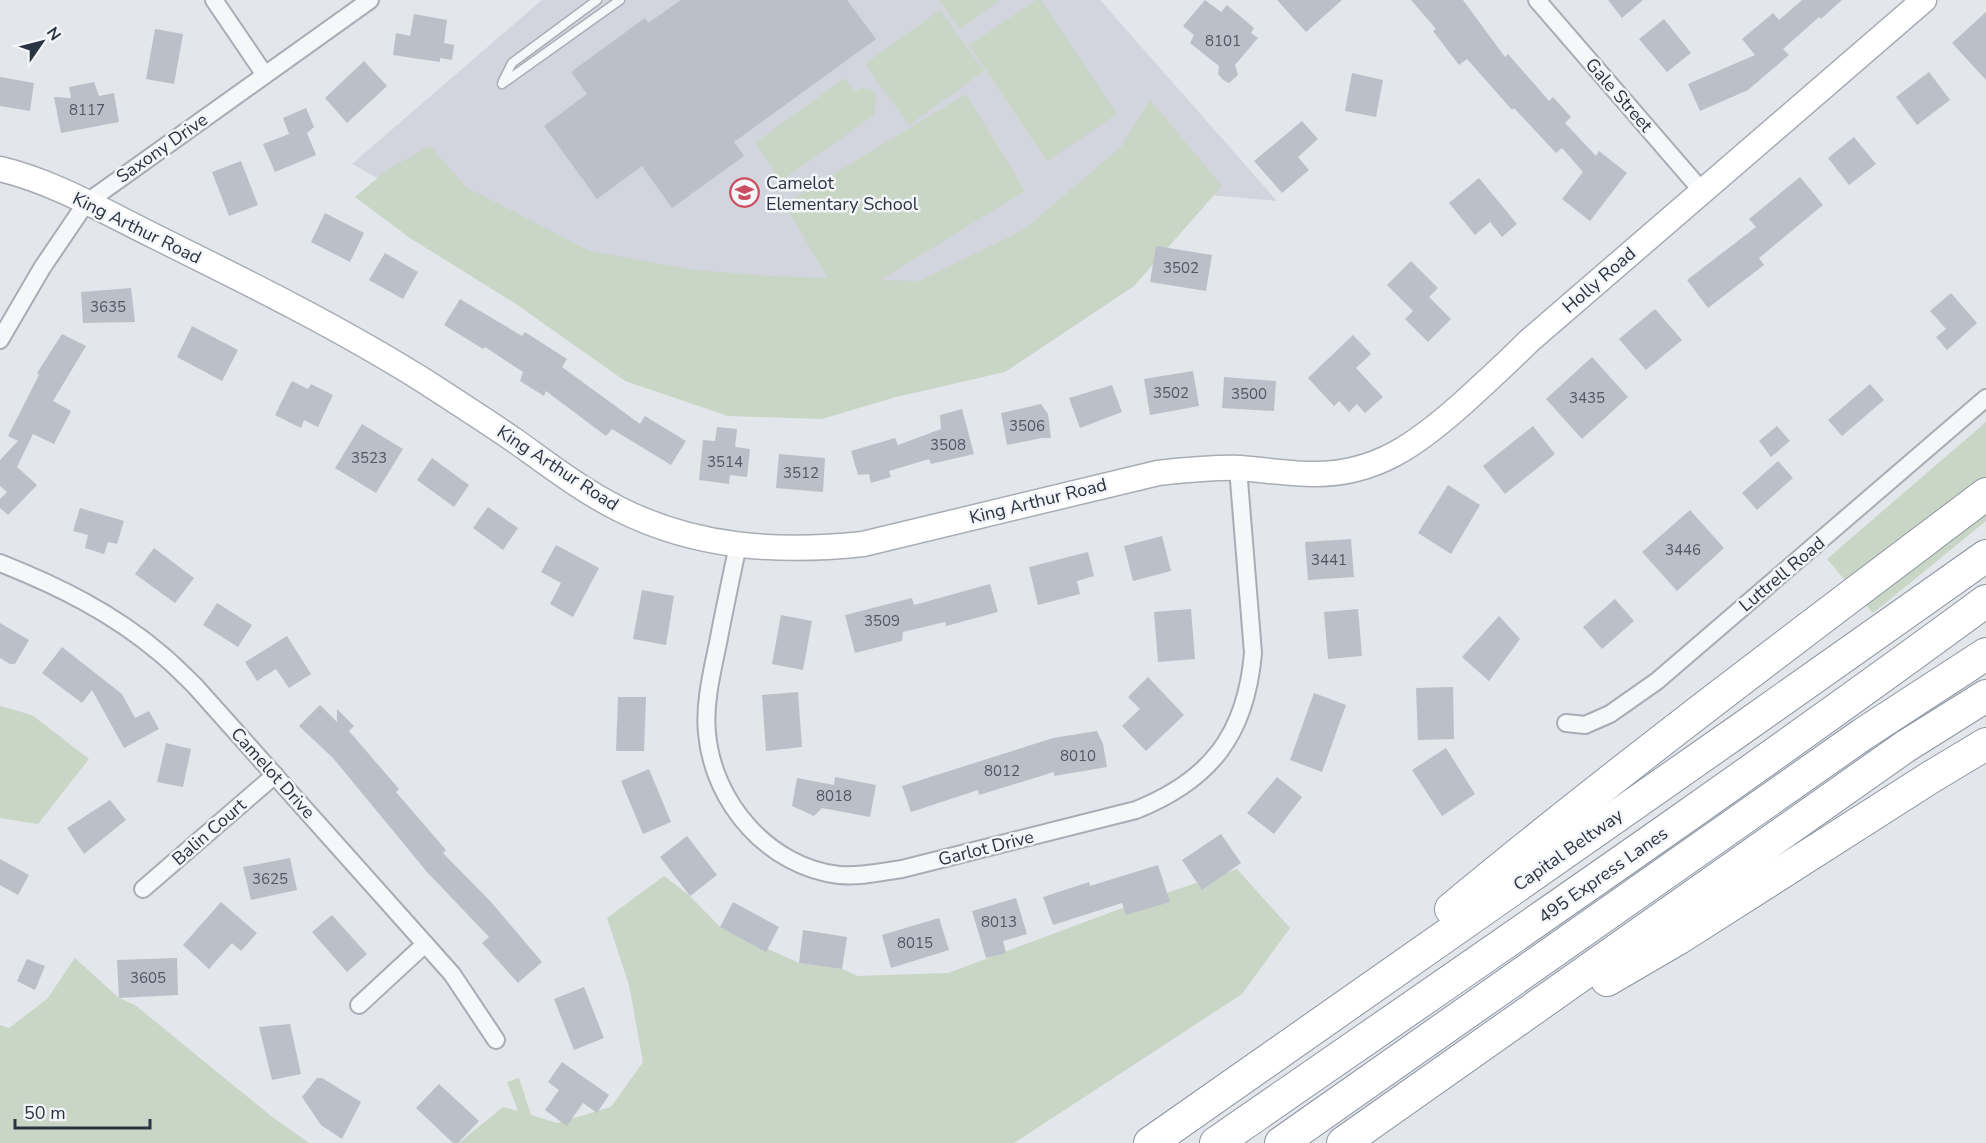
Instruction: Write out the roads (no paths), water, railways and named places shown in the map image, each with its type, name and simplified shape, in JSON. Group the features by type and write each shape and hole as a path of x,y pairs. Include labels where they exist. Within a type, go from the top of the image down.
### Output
{"highway":[{"path":"1276,1055 1508,863 1742,678 1986,494"},
{"name":"Capital Beltway","path":"1150,1143 1986,556"},
{"name":"495 Express Lanes","path":"1216,1143 1653,841 1986,601"},
{"name":"495 Express Lanes","path":"1281,1143 1853,741 1986,654"},
{"path":"1343,1143 1906,746 1986,696"},
{"path":"1432,1081 1679,938 1986,744"}],"street":[{"path":"214,0 266,75"},
{"name":"Saxony Drive","path":"0,340 42,268 86,203 370,0"},
{"name":"Gale Street","path":"1537,0 1702,191"},
{"name":"Holly Road","path":"1238,468 1314,474 1338,473 1376,463 1414,444 1498,372 1529,341 1924,0"},
{"name":"King Arthur Road","path":"0,168 45,184 86,203 303,311 412,373 484,419 584,490 620,510 690,536 776,549 863,544 1158,473 1198,468 1238,468"},
{"name":"Luttrell Road","path":"1566,723 1585,725 1610,714 1657,681 1986,398"},
{"name":"Garlot Drive","path":"738,545 712,672 707,713 707,734 712,762 722,789 753,832 774,850 816,871 840,875 865,875 914,866 1136,810 1161,800 1184,786 1204,769 1220,751 1234,729 1244,705 1250,680 1253,653 1238,468"},
{"name":"Camelot Drive","path":"0,563 45,581 82,600 125,627 161,654 195,686 452,974 496,1040"},
{"name":"Balin Court","path":"142,889 275,775"},
{"path":"359,1005 425,944"}],"lane":[{"path":"597,0 512,63 502,84 620,0"}],"place":[{"name":"Camelot Elementary School","path":"745,193"}]}
